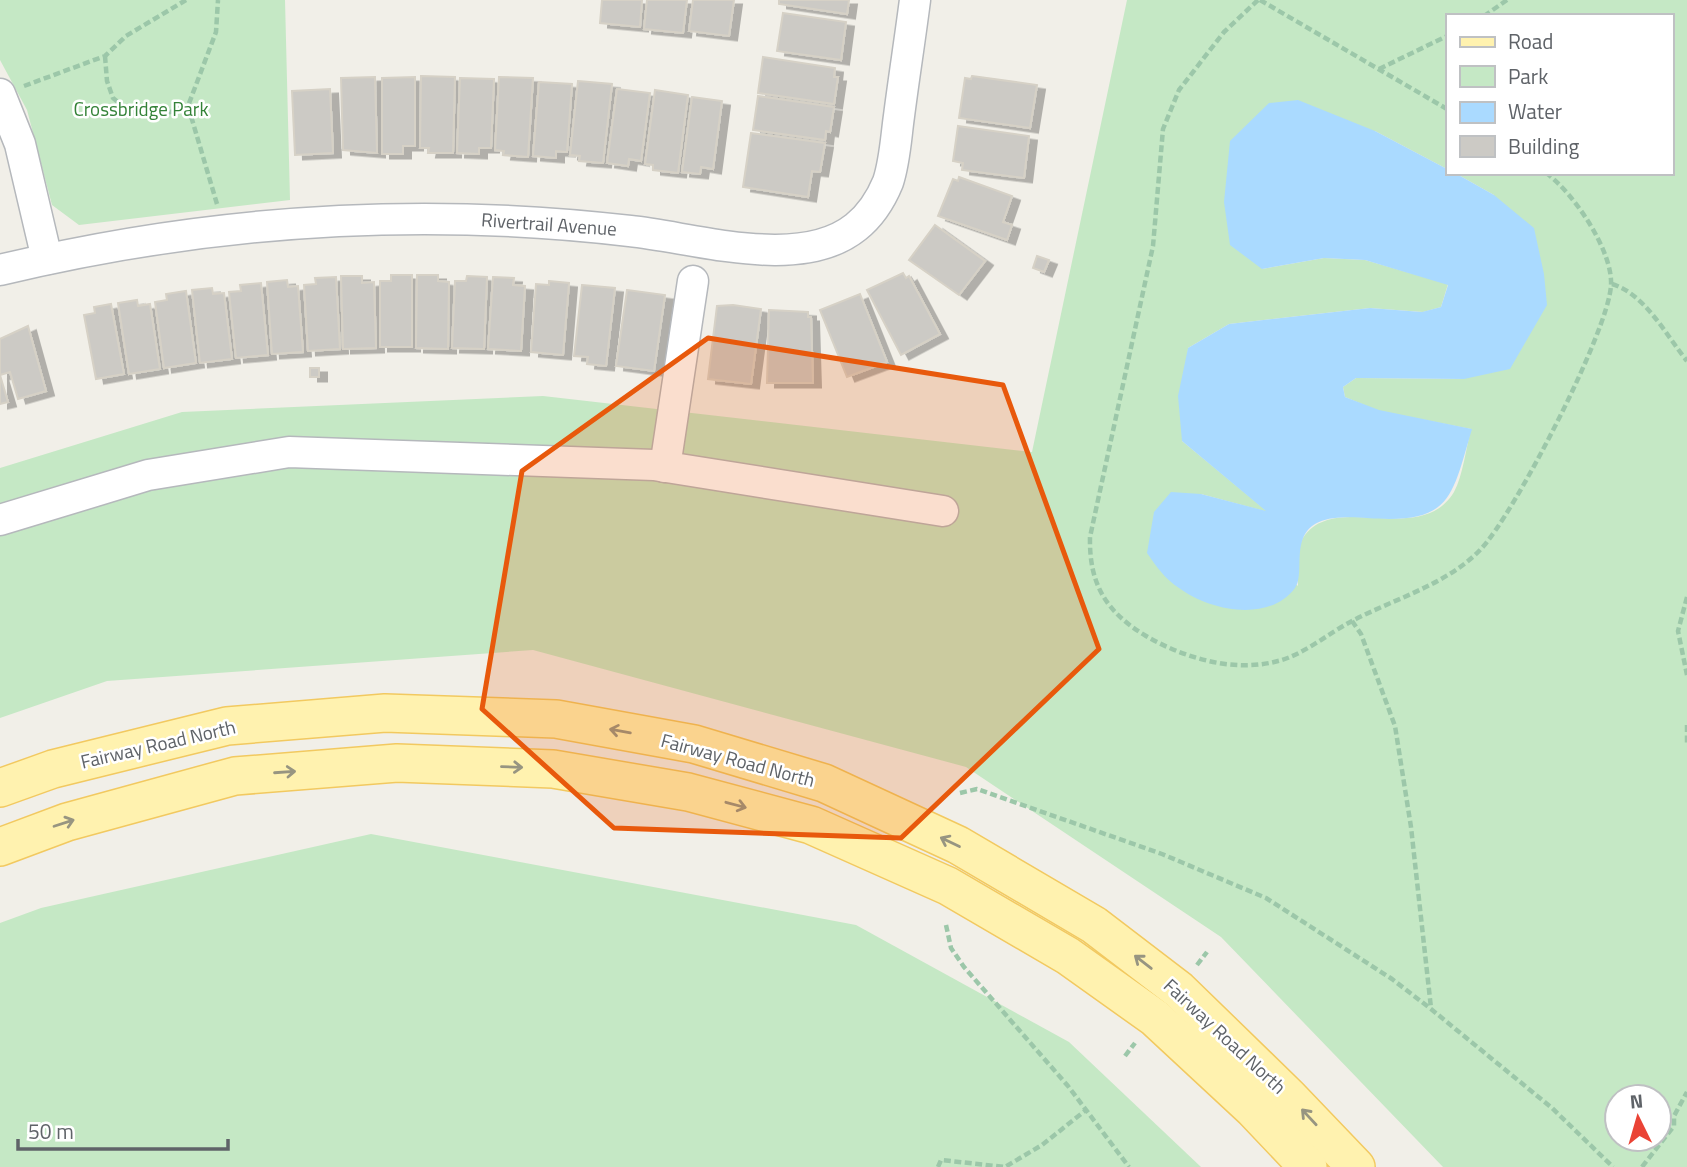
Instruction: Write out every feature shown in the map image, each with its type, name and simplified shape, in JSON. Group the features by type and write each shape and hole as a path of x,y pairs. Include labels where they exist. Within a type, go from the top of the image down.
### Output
{"main road":[{"name":"Fairway Road North","path":"0,788 53,769 227,726 385,713 556,719 694,744 824,783 958,845 1094,925 1179,990 1289,1097 1356,1167"},
{"name":"Fairway Road North","path":"0,846 67,822 235,776 397,764 540,768 688,792 811,825 948,886 1068,956 1155,1018 1254,1109 1308,1167"}],"street":[{"name":"Rivertrail Avenue","path":"0,270 113,245 312,220 447,217 581,225 775,250 811,249 828,244 852,230 872,211 889,179 915,0"},
{"path":"0,94 20,144 47,259"},
{"path":"665,467 693,281"},
{"path":"0,520 148,475 289,452 665,467 943,511"}],"path":[{"path":"0,94 105,56 125,36 186,0"},
{"path":"218,0 216,32 188,106 224,229"},
{"path":"1446,107 1259,0 1224,32 1179,90 1163,129 1153,246 1090,537 1090,561 1105,601 1122,622 1157,642 1197,659 1243,665 1279,661 1352,621 1456,570 1480,550 1506,519 1594,344 1612,284 1601,247 1582,209 1548,175"},
{"path":"1486,14 1507,0"},
{"path":"1379,69 1446,36"},
{"path":"105,56 107,81 113,98 129,111 153,118 188,106"},
{"path":"1612,284 1625,288 1643,306 1687,361"},
{"path":"1687,597 1678,631 1687,676"},
{"path":"1352,621 1360,634 1395,726 1411,827 1431,1009"},
{"path":"1687,725 1687,746"},
{"path":"960,793 978,789 1162,854 1266,898 1392,978 1552,1108 1613,1167"},
{"path":"946,925 951,948 964,967 1087,1110 1129,1167"},
{"path":"1642,1167 1674,1126 1674,1116 1687,1092"},
{"path":"938,1167 941,1160 1005,1167 1042,1145 1087,1110"}],"highlighted area":[{"path":"708,338 1003,385 1099,649 901,838 614,828 482,709 522,471"}],"green space":[{"name":"Crossbridge Park","path":"0,0 285,0 290,200 79,225 52,205 27,110 0,60"},
{"path":"1127,0 1687,0 1687,1167 1443,1167 1221,937 966,767 533,650 107,681 0,718 0,468 182,412 543,396 1032,452","holes":["1446,14 1673,14 1673,175 1459,175 1494,195 1464,379 1356,378 1343,387 1345,397 1379,411 1471,429 1462,470 1454,492 1439,508 1420,516 1399,519 1335,518 1317,525 1303,538 1299,549 1298,586 1201,494 1268,512 1182,441 1188,348 1229,324 1370,308 1423,312 1441,307 1448,284 1365,260 1324,258 1262,269 1375,131 1446,168"]},
{"path":"371,834 856,925 1069,1042 1201,1167 0,1167 0,923 41,908"}],"water":[{"path":"1298,100 1375,131 1446,168 1446,175 1459,175 1494,195 1534,228 1544,274 1547,305 1510,369 1464,379 1356,378 1343,387 1345,397 1379,410 1472,429 1452,490 1432,511 1416,517 1343,517 1319,522 1304,536 1295,588 1284,599 1270,606 1239,610 1207,603 1179,588 1169,581 1147,553 1154,512 1171,492 1201,494 1266,511 1182,441 1178,396 1188,348 1229,324 1370,308 1422,312 1441,307 1448,285 1365,260 1324,258 1262,269 1230,245 1224,202 1230,141 1269,103"}],"building":[{"path":"602,0 642,0 640,27 600,23"},
{"path":"647,0 687,0 683,33 644,29"},
{"path":"693,0 734,0 729,36 689,31"},
{"path":"779,0 849,0 847,14 779,4"},
{"path":"783,13 846,22 841,60 777,51"},
{"path":"763,57 835,68 834,77 838,77 834,104 758,93"},
{"path":"421,76 455,77 453,153 428,153 429,148 420,148"},
{"path":"972,76 1037,85 1030,128 959,118 965,78 971,79"},
{"path":"375,77 377,153 343,150 341,78"},
{"path":"415,77 415,146 403,146 403,154 382,154 382,78"},
{"path":"499,77 533,78 528,157 503,155 504,151 495,150"},
{"path":"460,78 494,79 491,148 479,148 479,154 457,153"},
{"path":"578,81 612,84 603,163 579,161 580,156 570,155"},
{"path":"539,82 572,84 567,152 556,151 556,158 533,156"},
{"path":"330,89 333,153 295,155 292,91"},
{"path":"617,89 650,93 641,161 629,159 628,166 607,163"},
{"path":"655,90 688,95 678,173 653,170 653,165 645,164"},
{"path":"758,96 834,107 830,132 826,131 825,140 753,130"},
{"path":"692,97 722,101 713,169 701,167 700,174 682,172"},
{"path":"958,126 1029,136 1024,178 962,170 963,163 953,161"},
{"path":"751,133 825,143 820,172 812,171 808,197 743,187"},
{"path":"959,177 1012,196 1003,222 1012,225 1007,240 938,216 953,179 958,181"},
{"path":"935,225 985,261 959,295 909,260"},
{"path":"1037,256 1049,260 1044,272 1033,268"},
{"path":"903,273 906,278 909,276 940,334 901,355 867,290"},
{"path":"391,275 412,275 412,347 380,347 380,281 391,281"},
{"path":"417,275 438,275 438,281 449,282 448,349 416,348"},
{"path":"341,276 362,276 362,283 374,282 376,348 343,349"},
{"path":"467,276 487,277 484,349 452,348 455,281 466,281"},
{"path":"336,277 340,349 308,351 304,285 316,284 315,278"},
{"path":"493,277 514,278 513,285 525,286 521,351 488,349"},
{"path":"287,280 288,287 298,286 303,352 272,354 267,282"},
{"path":"549,281 569,283 563,355 531,352 536,284 549,285"},
{"path":"261,283 268,355 236,358 229,292 241,291 240,285"},
{"path":"582,285 615,288 606,366 587,364 588,357 574,356"},
{"path":"212,288 213,294 224,293 232,359 200,363 192,290"},
{"path":"627,290 665,295 654,371 616,366"},
{"path":"186,291 196,363 164,368 155,302 167,300 166,294"},
{"path":"860,294 887,362 847,377 820,310"},
{"path":"137,300 138,306 150,304 160,369 129,374 118,303"},
{"path":"111,304 124,374 96,379 84,315 95,313 94,307"},
{"path":"717,306 761,309 751,384 708,379"},
{"path":"769,310 808,312 808,317 811,317 813,383 767,383"},
{"path":"28,326 46,391 18,399 10,372 0,375 0,339"},
{"path":"310,368 319,368 319,377 310,377"},
{"path":"0,375 8,402 0,404"}]}
